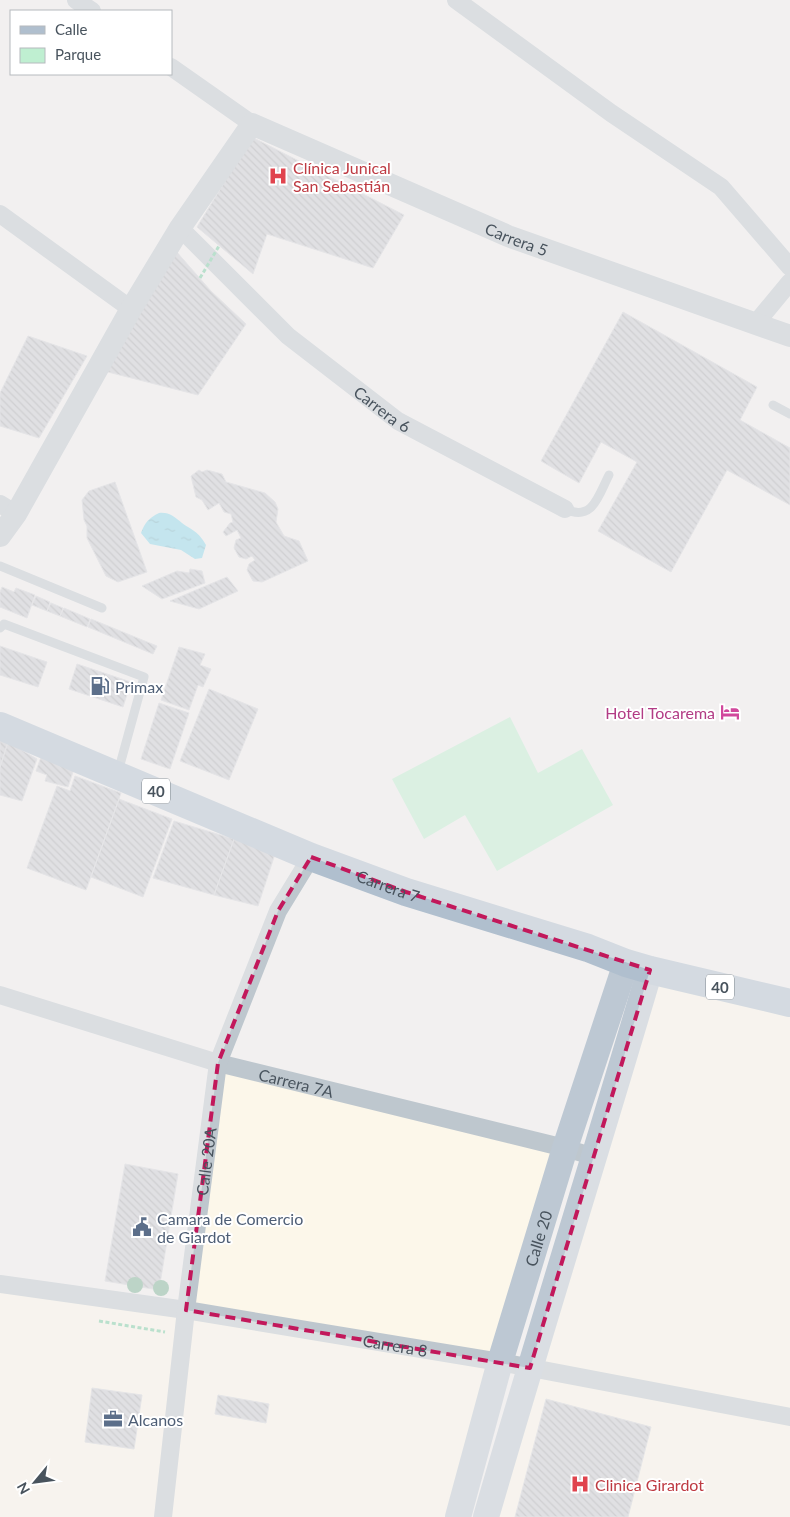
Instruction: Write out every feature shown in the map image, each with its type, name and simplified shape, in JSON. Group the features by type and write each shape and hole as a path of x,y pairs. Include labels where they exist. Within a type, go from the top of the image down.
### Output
{"main road":[{"name":"Carrera 7","path":"0,726 312,857 406,892 588,948 638,967 790,1003"},
{"name":"Calle 20","path":"458,1517 500,1362 565,1148 638,967"},
{"name":"Calle 20","path":"486,1517 595,1157 638,967"}],"street":[{"path":"76,0 91,10"},
{"path":"456,0 611,113 721,187 790,267"},
{"path":"0,536 8,509 180,228 252,124 172,68"},
{"name":"Carrera 5","path":"252,124 508,236 790,336"},
{"path":"0,214 131,309"},
{"name":"Carrera 6","path":"180,228 288,336 398,421 565,509"},
{"path":"756,323 790,282"},
{"name":"Calle 20A","path":"163,1517 186,1310 218,1064 278,911 312,857"},
{"name":"Carrera 7A","path":"0,995 218,1064 565,1148 595,1157"},
{"name":"Carrera 8","path":"0,1284 186,1310 500,1362 790,1417"}],"lane":[{"path":"773,405 790,414"},
{"name":"Carrera 6","path":"565,509 575,513 584,513 591,508 609,475"},
{"path":"0,566 102,608"},
{"path":"0,628 4,624 144,677 117,775"}],"path":[{"path":"200,278 219,246"},
{"path":"96,1320 172,1333"}],"highlighted area":[{"path":"311,857 406,892 650,970 530,1368 186,1310 218,1063 278,911"}],"shaded area":[{"path":"650,970 790,1003 790,1417 530,1368"},
{"path":"218,1063 565,1148 458,1517 0,1517 0,1284 186,1310"},
{"path":"534,1374 790,1418 790,1517 492,1517"}],"green space":[{"path":"510,717 538,773 582,749 613,805 497,871 465,815 424,839 392,779"}],"water":[{"path":"159,513 172,515 198,534 206,545 202,558 195,559 181,550 150,544 141,533 148,521"}],"building":[{"name":"Clínica Junical San Sebastián","path":"252,137 404,215 373,268 267,234 253,274 197,227"},
{"path":"175,250 211,291 246,324 198,395 104,371"},
{"path":"623,312 757,387 740,420 790,448 790,505 727,470 671,572 598,531 637,462 601,442 579,483 541,461"},
{"path":"28,336 87,356 39,438 0,426 0,393"},
{"path":"199,470 222,474 226,482 265,493 275,502 278,509 276,522 284,536 299,541 308,561 262,582 253,581 247,570 249,564 255,560 252,556 246,559 239,557 234,548 236,540 241,538 237,530 226,536 223,532 233,522 231,514 224,512 219,503 208,510 202,500 196,497 191,476"},
{"path":"115,482 147,572 118,582 106,576 87,538 87,526 84,520 82,500 89,491"},
{"path":"190,569 202,571 205,583 162,599 142,586 177,571 189,573"},
{"path":"227,577 238,591 199,609 170,601"},
{"path":"2,587 14,592 16,588 35,595 27,618 0,607"},
{"path":"36,596 50,602 47,611 32,605"},
{"path":"51,603 63,608 60,616 47,611"},
{"path":"64,608 90,619 87,627 60,616"},
{"path":"91,619 157,646 153,654 88,627"},
{"path":"0,646 47,662 38,687 0,675"},
{"path":"179,647 205,654 200,665 211,669 203,687 198,685 189,710 161,700"},
{"name":"Primax","path":"77,664 131,682 123,707 69,689"},
{"path":"209,689 258,709 229,780 180,761"},
{"path":"159,703 189,713 170,769 141,759"},
{"path":"0,740 8,742 0,767"},
{"path":"8,742 37,759 22,801 0,795 0,767"},
{"path":"41,757 74,769 68,787 45,781 47,775 36,771"},
{"path":"75,776 121,793 86,890 27,868 57,786 70,791"},
{"path":"119,799 172,819 143,897 91,877"},
{"path":"174,821 234,839 214,895 153,878"},
{"path":"234,839 276,851 258,906 214,895"},
{"name":"Camara de Comercio de Giardot","path":"125,1164 178,1174 159,1290 105,1281"},
{"name":"Alcanos","path":"92,1388 142,1395 134,1449 85,1442"},
{"path":"218,1395 269,1404 266,1423 215,1414"},
{"name":"Clinica Girardot","path":"546,1399 651,1427 628,1517 515,1517"}],"place":[{"name":"Clínica Junical San Sebastián","path":"278,176"},
{"name":"Primax","path":"100,686"},
{"name":"Hotel Tocarema","path":"730,712"},
{"name":"Camara de Comercio de Giardot","path":"142,1227"},
{"name":"Alcanos","path":"113,1419"},
{"name":"Clinica Girardot","path":"580,1484"}]}
